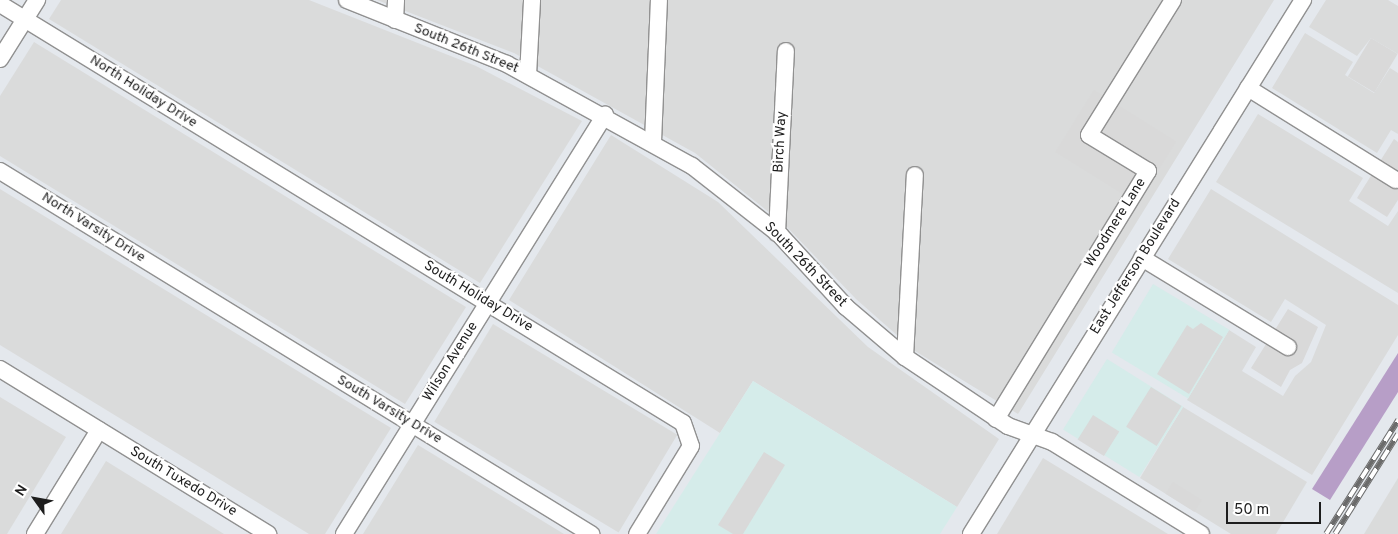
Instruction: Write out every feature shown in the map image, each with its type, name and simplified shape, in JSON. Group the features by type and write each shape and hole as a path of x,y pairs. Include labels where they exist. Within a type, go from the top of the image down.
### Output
{"street":[{"path":"0,59 37,0"},
{"name":"South 26th Street","path":"347,0 528,75 605,114 653,142 721,187 777,233 846,307 906,357 996,419 1033,434 1200,534"},
{"path":"395,20 396,0"},
{"path":"528,75 532,0"},
{"path":"653,142 659,0"},
{"name":"Woodmere Lane","path":"996,419 1148,171 1089,135 1173,0"},
{"name":"East Jefferson Boulevard","path":"971,534 1303,0"},
{"name":"North Holiday Drive","path":"0,4 261,164"},
{"name":"Birch Way","path":"777,233 786,51"},
{"path":"1248,88 1396,180"},
{"name":"Wilson Avenue","path":"344,534 605,114"},
{"name":"South Holiday Drive","path":"261,164 683,423 691,434 691,446 637,534"},
{"name":"North Varsity Drive","path":"0,171 187,286"},
{"path":"906,357 915,175"},
{"path":"1142,258 1288,347"},
{"name":"South Varsity Drive","path":"187,286 591,534"},
{"name":"South Tuxedo Drive","path":"0,369 268,534"},
{"path":"35,534 99,430"}],"shaded area":[{"path":"61,0 309,0 476,66 582,121 480,283 49,19"},
{"path":"377,0 1274,0 1018,414 915,351 856,299 786,226 695,153 514,53"},
{"path":"1326,0 1388,0 1398,6 1398,54 1371,38 1357,56 1309,27"},
{"path":"1305,33 1353,62 1345,75 1374,93 1390,68 1398,73 1398,134 1391,130 1377,153 1272,88"},
{"path":"1371,38 1398,54 1374,93 1348,77"},
{"path":"34,42 466,307 405,404 0,156 0,96"},
{"path":"1094,90 1176,141 1138,203 1055,152"},
{"path":"1258,114 1363,178 1349,201 1388,226 1398,211 1398,293 1216,182"},
{"path":"611,135 718,202 868,347 999,439 957,507 753,381 720,433 509,300"},
{"path":"1394,139 1398,142 1398,200 1387,217 1357,198"},
{"path":"0,189 391,428 325,534 309,534 0,345"},
{"path":"1211,189 1398,305 1398,335 1312,475 1187,400 1229,330 1256,347 1242,371 1283,396 1295,376 1311,362 1326,325 1285,299 1271,322 1168,259"},
{"path":"1153,284 1229,330 1188,398 1112,353"},
{"path":"1288,309 1318,327 1302,363 1290,370 1281,387 1251,368"},
{"path":"1201,323 1223,337 1189,394 1157,374 1187,325 1193,329"},
{"path":"493,324 677,435 619,532 434,422"},
{"path":"1398,353 1398,392 1330,500 1312,489"},
{"path":"1107,359 1183,407 1139,477 1063,429"},
{"path":"753,381 957,507 940,534 656,534"},
{"path":"1151,387 1182,406 1157,446 1126,427"},
{"path":"0,397 66,437 7,534 0,534"},
{"path":"1183,407 1307,482 1276,534 1231,534 1140,478"},
{"path":"1093,415 1119,431 1104,456 1078,440"},
{"path":"418,445 564,534 363,534"},
{"path":"764,452 785,465 743,534 733,534 718,525"},
{"path":"1043,458 1168,534 997,534"},
{"path":"106,461 224,534 61,534"},
{"path":"1398,478 1398,534 1364,534"},
{"path":"1173,482 1202,500 1194,512 1166,494"}],"railway":[{"path":"1326,534 1398,420"},
{"path":"1335,534 1398,434"}]}
